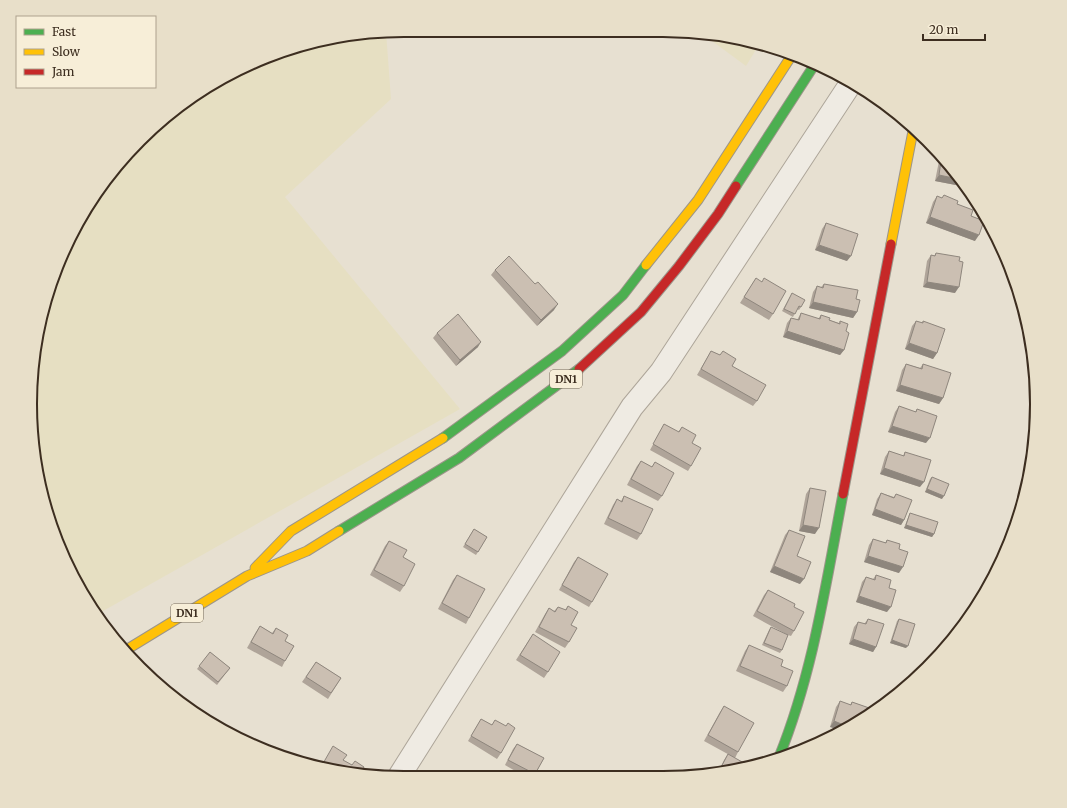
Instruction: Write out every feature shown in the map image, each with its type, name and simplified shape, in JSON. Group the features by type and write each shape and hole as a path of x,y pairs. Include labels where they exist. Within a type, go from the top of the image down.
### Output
{"main road":[{"name":"DN1","path":"247,576 291,531 445,437 492,404 562,351 623,295 698,200 789,59"},
{"name":"DN1","path":"130,648 247,576 307,551 459,458 519,415 583,365 641,312 679,266 718,214 812,69"},
{"path":"781,752 792,727 812,653 912,135"}],"street":[{"path":"403,771 632,407 661,372 849,87"}],"shaded area":[{"path":"386,38 391,99 285,197 460,409 102,612 86,588 65,544 56,522 44,476 40,452 37,404 40,356 44,332 56,286 75,242 86,220 99,200 144,144 200,99 220,86 264,65 286,56 332,44 356,40"},
{"path":"710,40 756,49 746,66"}],"building":[{"path":"941,164 951,178 939,175"},
{"path":"944,195 958,201 957,204 973,210 971,216 980,219 983,224 979,235 930,217 937,196 942,198"},
{"path":"826,223 858,234 851,256 819,245"},
{"path":"936,253 960,257 959,261 963,262 959,287 927,282 931,255 935,256"},
{"path":"509,256 535,284 538,282 558,304 541,320 495,270"},
{"path":"756,278 762,282 764,278 786,291 773,314 744,297"},
{"path":"824,284 858,290 856,299 860,300 857,312 813,302 817,286 823,288"},
{"path":"792,293 805,300 801,307 799,306 795,314 784,309"},
{"path":"801,313 820,319 821,315 840,324 840,321 848,324 846,331 849,333 844,350 787,331 791,318 799,320"},
{"path":"458,314 481,342 460,360 437,333"},
{"path":"916,321 923,323 923,321 945,329 937,353 909,343"},
{"path":"711,351 720,355 723,351 736,359 732,366 766,385 757,401 701,369"},
{"path":"906,364 922,369 923,364 951,373 943,398 900,385"},
{"path":"899,406 916,412 917,409 937,416 930,438 892,426"},
{"path":"664,424 679,432 682,427 696,435 692,443 701,448 691,466 653,444"},
{"path":"889,451 904,456 905,452 931,460 924,482 884,468"},
{"path":"641,461 652,467 655,462 674,473 662,496 631,479"},
{"path":"932,477 949,484 944,496 927,489"},
{"path":"810,488 826,491 819,528 803,525"},
{"path":"881,493 894,498 896,494 912,500 904,520 875,509"},
{"path":"624,496 653,509 641,534 608,518 617,499 622,502"},
{"path":"910,513 938,522 934,534 906,525"},
{"path":"474,529 487,537 478,552 465,544"},
{"path":"789,530 805,536 797,556 811,562 804,579 774,566"},
{"path":"873,539 886,543 887,540 900,544 899,549 908,552 903,567 868,556"},
{"path":"389,541 407,550 403,557 415,564 404,586 374,570"},
{"path":"578,557 608,574 592,602 562,585"},
{"path":"457,575 485,589 469,618 442,603"},
{"path":"876,575 891,580 889,588 896,590 891,607 859,596 866,577 875,580"},
{"path":"768,590 795,604 794,607 804,612 794,631 757,611"},
{"path":"568,606 578,612 571,625 577,628 569,642 539,627 549,608 555,612 558,607 566,610"},
{"path":"868,619 884,624 876,647 853,639 858,622 866,624"},
{"path":"899,619 915,624 908,646 892,640"},
{"path":"260,626 273,634 276,628 288,635 285,641 294,646 285,661 251,642"},
{"path":"771,627 788,635 782,650 764,643"},
{"path":"533,634 560,652 548,672 520,655"},
{"path":"749,645 783,660 781,666 793,671 787,686 740,666"},
{"path":"210,652 230,668 218,682 199,666"},
{"path":"316,662 341,678 331,693 306,677"},
{"path":"840,701 851,705 852,702 869,708 842,724 834,721"},
{"path":"724,706 754,723 738,752 708,735"},
{"path":"481,719 492,725 495,720 506,726 508,723 515,728 501,753 471,736"},
{"path":"517,744 544,758 537,771 529,771 508,760"},
{"path":"333,746 347,755 343,760 352,765 355,761 364,767 363,769 356,768 324,762"},
{"path":"728,754 742,762 735,764 722,766"}],"traffic: fast":[{"path":"736,186 812,69"},
{"path":"443,438 562,351 623,295 646,265"},
{"path":"339,531 459,458 579,369"},
{"path":"781,752 791,725 810,660 843,494"}],"traffic: slow":[{"path":"646,265 698,200 789,59"},
{"path":"891,244 912,135"},
{"path":"255,568 291,531 443,438"},
{"path":"130,648 247,576 307,551 339,531"}],"traffic: jam":[{"path":"579,369 641,312 679,266 718,214 736,186"},
{"path":"843,494 891,244"}]}
